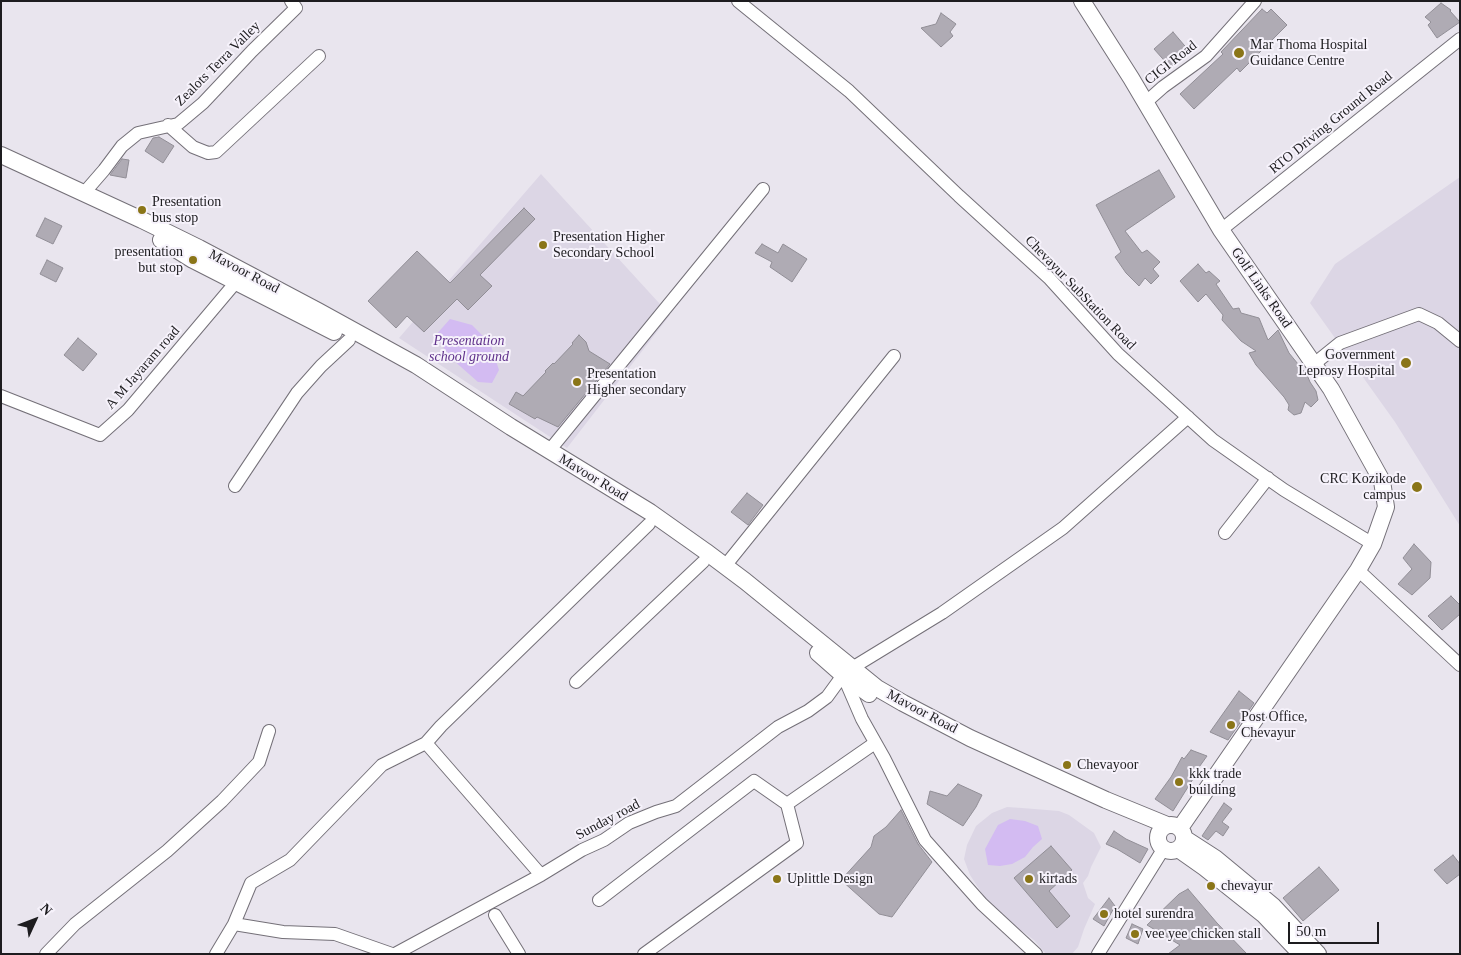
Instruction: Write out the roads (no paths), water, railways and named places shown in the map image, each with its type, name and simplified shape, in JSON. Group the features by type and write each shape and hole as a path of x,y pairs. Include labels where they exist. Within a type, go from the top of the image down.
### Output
{"main road":[{"name":"Golf Links Road","path":"1082,1 1221,230 1331,389 1382,481 1386,507 1373,544 1358,570 1172,837"},
{"name":"Mavoor Road","path":"1,155 199,248 431,375 549,451 650,512 725,566 848,672"},
{"name":"Mavoor Road","path":"1,165 147,232 192,260 349,340 415,377 649,524 703,562 810,647 848,672 964,734 1106,800 1172,837"},
{"path":"1172,837 1264,915 1301,954"},
{"path":"1172,837 1215,858 1273,906 1318,954"}],"street":[{"name":"Zealots Terra Valley","path":"84,193 122,146 138,133 178,124 209,96 264,38 296,8 291,1"},
{"name":"Chevayur SubStation Road","path":"738,1 849,91 1049,278 1118,354 1213,440 1284,490 1373,544"},
{"name":"CIGI Road","path":"1145,103 1163,87 1206,56 1255,1"},
{"name":"RTO Driving Ground Road","path":"1221,230 1460,39"},
{"path":"168,125 193,148 208,153 216,152 319,56"},
{"path":"549,451 763,189"},
{"name":"A M Jayaram road","path":"1,396 100,435 128,410 236,282"},
{"path":"1314,364 1340,343 1419,314 1438,323 1460,341"},
{"path":"235,486 297,393 321,366 349,340"},
{"path":"725,566 894,356"},
{"path":"1036,954 982,904 925,840 862,719 848,672 942,613 1063,528 1188,417"},
{"path":"1225,533 1268,478"},
{"path":"216,954 234,924 251,883 290,860 382,765 426,744 441,726 649,524"},
{"path":"576,682 703,562"},
{"path":"1358,570 1460,665"},
{"name":"Sunday road","path":"234,924 283,932 335,934 394,954 541,875 582,850 604,840 629,823 676,806 778,726 808,711 827,697 848,672"},
{"path":"46,954 75,924 167,851 222,802 259,762 269,731"},
{"path":"788,804 875,743"},
{"path":"426,744 541,875"},
{"path":"599,900 754,781 788,804 797,843 644,954"},
{"path":"1098,954 1172,837"},
{"path":"495,915 519,954"}],"place":[{"name":"Mar Thoma Hospital Guidance Centre","path":"1239,53"},
{"name":"Presentation bus stop","path":"142,210"},
{"name":"Presentation Higher Secondary School","path":"543,245"},
{"name":"presentation but stop","path":"193,260"},
{"name":"Government Leprosy Hospital","path":"1406,363"},
{"name":"Presentation Higher secondary","path":"577,382"},
{"name":"CRC Kozikode campus","path":"1417,487"},
{"name":"Post Office, Chevayur","path":"1231,725"},
{"name":"Chevayoor","path":"1067,765"},
{"name":"kkk trade building","path":"1179,782"},
{"name":"Uplittle Design","path":"777,879"},
{"name":"kirtads","path":"1029,879"},
{"name":"chevayur","path":"1211,886"},
{"name":"hotel surendra","path":"1104,914"},
{"name":"vee yee chicken stall","path":"1135,934"}],"park label":[{"name":"Presentation school ground","path":"469,350"}]}
